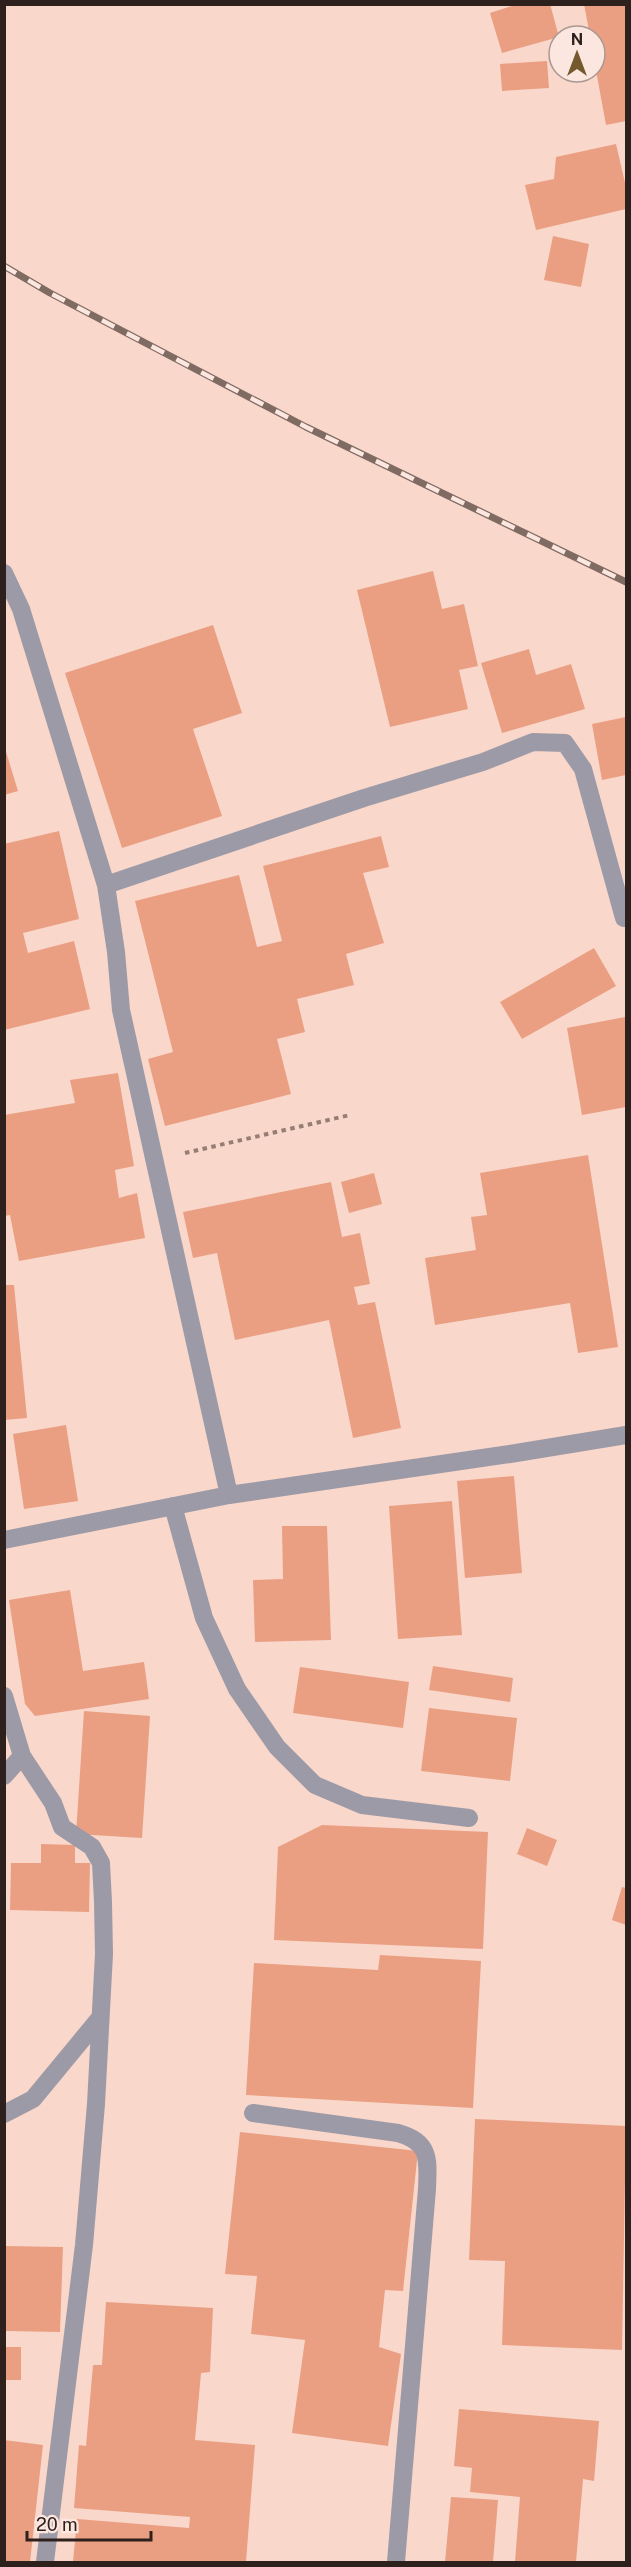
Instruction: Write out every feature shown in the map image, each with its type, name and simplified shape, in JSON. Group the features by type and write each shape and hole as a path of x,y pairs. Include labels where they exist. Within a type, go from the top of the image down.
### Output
{"street":[{"path":"4,573 21,609 106,885 116,952 121,1010 229,1495"},
{"path":"106,885 364,798 483,762 533,742 564,743 583,769 624,918"},
{"path":"4,1540 229,1495 627,1435"},
{"path":"173,1506 204,1618 237,1689 278,1747 315,1785 362,1805 469,1818"},
{"path":"4,1696 22,1756 53,1803 62,1827 92,1847 101,1863 104,1954 96,2104 84,2245 45,2562"},
{"path":"4,1776 22,1756"},
{"path":"4,2114 33,2099 99,2019"},
{"path":"253,2113 398,2133 413,2137 424,2148 428,2167 427,2189 396,2562"}],"path":[{"path":"155,1160 350,1115"}],"building":[{"path":"518,4 550,4 555,24 547,24 547,40 502,53 490,13"},
{"path":"584,4 626,4 626,121 606,125 598,84 607,84 607,24 588,24"},
{"path":"547,61 549,88 502,91 500,64"},
{"path":"616,144 626,187 626,209 536,230 525,185 554,179 556,157"},
{"path":"553,236 589,244 581,287 544,280"},
{"path":"433,571 442,609 464,604 478,666 459,670 468,709 390,727 357,590"},
{"path":"213,625 242,713 193,729 222,816 122,848 65,673"},
{"path":"529,649 536,675 571,664 585,709 502,733 481,663"},
{"path":"626,717 626,775 602,780 592,724"},
{"path":"4,745 18,791 4,795"},
{"path":"59,831 79,919 23,933 28,953 74,941 90,1009 4,1030 4,844"},
{"path":"381,836 389,867 363,873 384,943 346,954 354,985 297,999 305,1032 277,1039 291,1094 165,1126 148,1059 173,1052 135,901 239,875 257,947 282,941 263,866"},
{"path":"594,948 616,986 522,1039 500,1002"},
{"path":"625,1017 626,1107 582,1115 567,1028"},
{"path":"118,1073 134,1166 115,1170 119,1198 137,1193 145,1238 19,1261 10,1215 4,1216 4,1115 75,1103 70,1080"},
{"path":"588,1155 618,1347 578,1353 570,1303 435,1325 425,1258 476,1250 471,1217 487,1215 480,1173"},
{"path":"374,1173 382,1204 349,1213 341,1182"},
{"path":"331,1182 342,1237 360,1233 370,1284 354,1287 358,1305 375,1302 401,1428 353,1438 329,1320 235,1340 217,1253 193,1258 183,1212"},
{"path":"4,1285 14,1285 27,1418 4,1420"},
{"path":"66,1425 78,1501 24,1509 13,1434"},
{"path":"514,1476 522,1573 465,1578 457,1481"},
{"path":"452,1501 462,1635 398,1639 389,1506"},
{"path":"282,1526 327,1526 331,1640 255,1642 253,1580 283,1579"},
{"path":"70,1590 83,1671 144,1662 149,1699 35,1716 25,1704 9,1600"},
{"path":"433,1666 513,1678 510,1702 429,1690"},
{"path":"300,1667 409,1682 403,1728 293,1713"},
{"path":"429,1708 517,1718 510,1781 421,1771"},
{"path":"84,1711 150,1716 142,1838 76,1834"},
{"path":"322,1825 488,1832 483,1949 274,1940 278,1847"},
{"path":"527,1828 557,1840 547,1866 517,1854"},
{"path":"41,1844 75,1845 75,1863 90,1863 89,1912 10,1910 11,1863 41,1863"},
{"path":"622,1887 626,1888 626,1925 612,1920"},
{"path":"380,1955 481,1961 473,2108 246,2095 254,1963 378,1970"},
{"path":"475,2119 626,2126 622,2350 502,2345 505,2261 469,2260"},
{"path":"240,2132 418,2151 403,2291 385,2290 379,2347 401,2354 388,2446 292,2433 305,2340 251,2334 257,2276 225,2274"},
{"path":"5,2246 63,2247 60,2332 5,2331"},
{"path":"106,2302 213,2308 210,2372 201,2373 195,2440 255,2445 246,2562 73,2562 77,2519 189,2528 190,2517 74,2508 79,2445 86,2446 93,2365 102,2365"},
{"path":"4,2347 21,2347 21,2380 4,2380"},
{"path":"459,2409 599,2421 594,2481 583,2479 576,2562 515,2562 520,2497 470,2492 472,2468 454,2466"},
{"path":"4,2440 43,2445 30,2562 4,2562"},
{"path":"451,2497 498,2500 493,2562 445,2562"}],"railway":[{"path":"4,266 50,293 306,427 626,582"}]}
